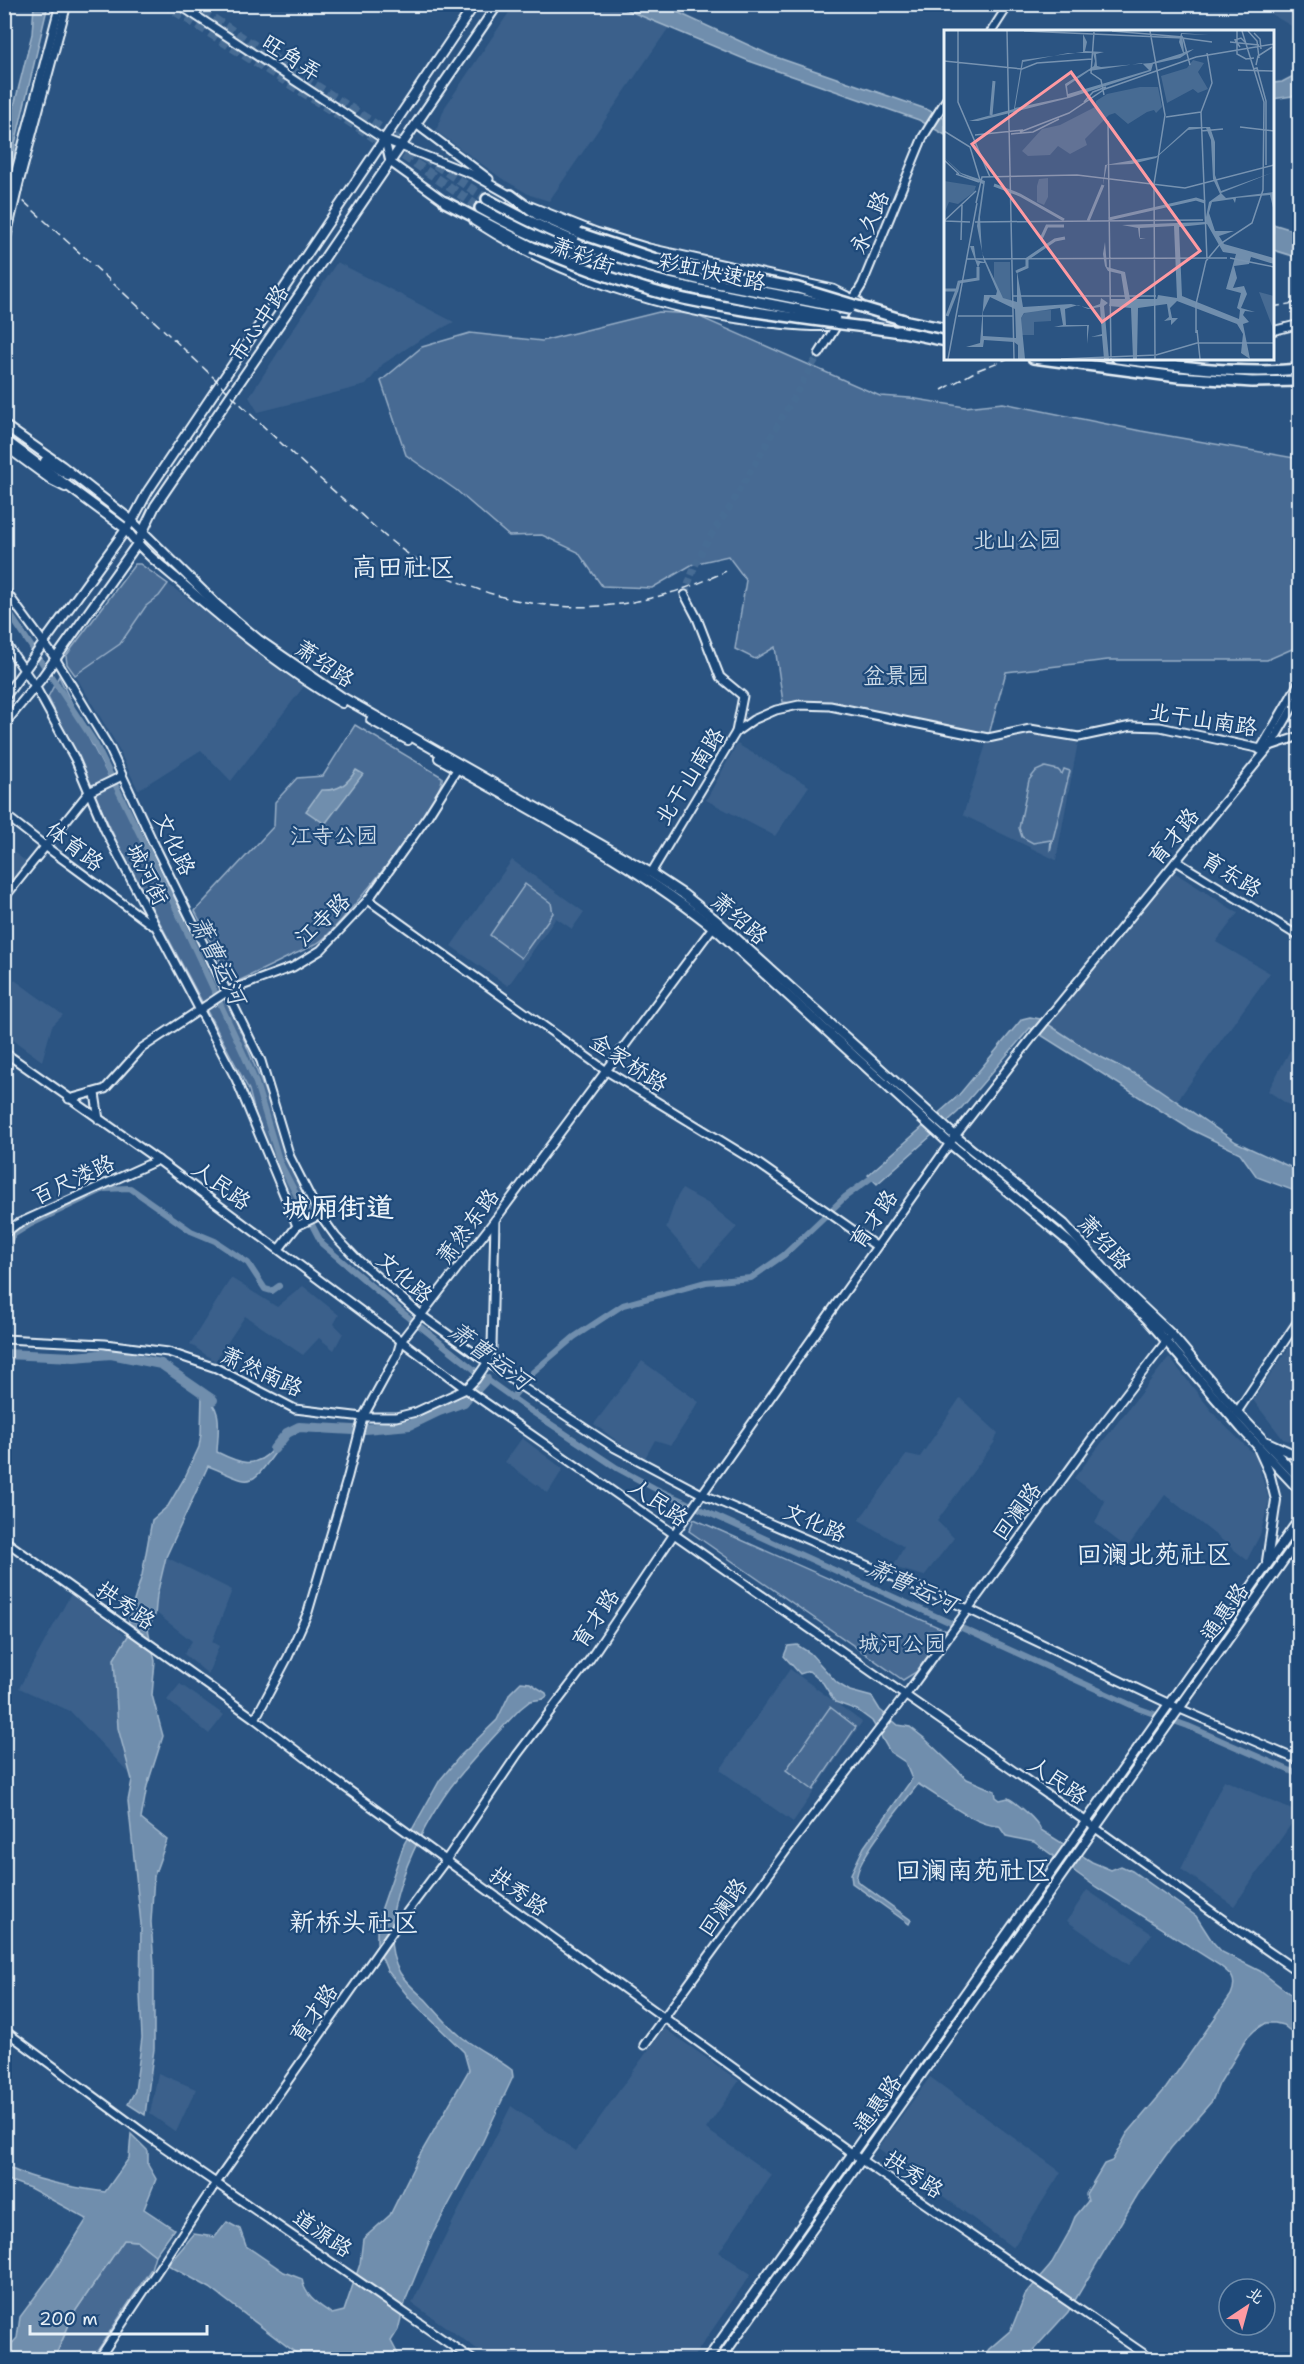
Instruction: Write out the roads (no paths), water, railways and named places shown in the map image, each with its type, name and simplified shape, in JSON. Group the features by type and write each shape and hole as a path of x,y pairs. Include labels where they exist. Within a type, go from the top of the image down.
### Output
{"highway":[{"path":"511,195 538,215 579,233 656,259 798,288 904,320"},
{"name":"彩虹快速路","path":"487,199 534,225 580,245 628,261 702,280 944,327"},
{"path":"445,202 532,247 583,267 681,298 729,308 901,332"},
{"name":"彩虹快速路","path":"480,208 525,233 577,255 637,275 699,290 944,340"},
{"path":"1048,360 1178,377 1252,382 1299,381"},
{"path":"1136,360 1193,366 1267,370 1299,369"}],"main road":[{"name":"市心中路","path":"26,666 132,521 154,481 475,4"},
{"name":"市心中路","path":"35,686 144,534 155,506 498,4"},
{"path":"4,425 81,482"},
{"path":"4,432 59,474 76,492 126,529 137,544 221,618 314,687 459,767 610,857 715,924 924,1119 942,1130 950,1143 1069,1242 1147,1319 1258,1441 1299,1491"},
{"path":"4,438 59,474 81,482"},
{"path":"4,445 53,481 76,492"},
{"name":"萧绍路","path":"81,482 132,521 216,604 259,640 342,697 459,767 651,873 683,894 932,1114 942,1130 955,1136 1064,1224 1116,1282 1172,1335 1237,1412 1258,1441 1299,1479"},
{"path":"4,698 26,666"},
{"path":"4,724 35,686"},
{"path":"1258,1441 1299,1457"},
{"path":"1258,1441 1276,1500 1266,1565"},
{"path":"707,2360 1299,1518"},
{"name":"通惠路","path":"720,2360 1299,1536"},
{"path":"1287,1552 1299,1548"}],"street":[{"path":"4,216 60,4"},
{"path":"4,248 67,4"},
{"name":"旺角弄","path":"178,4 385,140"},
{"path":"992,30 1009,4"},
{"name":"永久路","path":"819,354 862,285 923,137 944,101"},
{"name":"萧彩街","path":"416,124 511,195"},
{"path":"385,140 390,162"},
{"name":"萧彩街","path":"385,140 474,175 530,205 596,232 638,245 833,289 853,300 891,314 944,327"},
{"name":"萧彩街","path":"390,162 500,238 532,255 604,284 690,309 743,320 816,328 848,323 944,340"},
{"path":"1274,330 1299,324"},
{"name":"文化路","path":"4,589 54,660 110,747 261,1061 290,1157 320,1215 336,1237 357,1259 420,1317 486,1365 615,1448 702,1494 968,1609 1178,1708 1299,1761"},
{"path":"685,595 697,618 720,677 743,696 736,732"},
{"name":"城河街","path":"4,641 26,666 93,791 105,830 236,1079 297,1226"},
{"name":"育才路","path":"1232,792 1261,749 1299,681"},
{"name":"育才路","path":"98,2360 188,2223 443,1858 590,1659 674,1534 955,1136 1034,1035 1271,745 1299,695"},
{"name":"北干山南路","path":"651,873 736,732 753,720 776,710 799,705 823,706 988,738 1030,729 1078,737 1131,726 1160,727 1261,749 1299,736"},
{"name":"江寺路","path":"69,1099 105,1089 142,1048 228,991 293,967 321,950 368,900 427,817 459,767"},
{"path":"4,898 93,791 122,776"},
{"name":"体育路","path":"4,814 154,926"},
{"name":"育东路","path":"1176,861 1299,937"},
{"name":"金家桥路","path":"368,900 605,1070 759,1164 876,1246"},
{"name":"萧然东路","path":"255,1719 288,1657 308,1612 363,1417 397,1355 401,1341 495,1220 715,924"},
{"name":"人民路","path":"4,1052 158,1160 466,1389 1086,1821 1299,1973"},
{"path":"95,1093 99,1120"},
{"name":"百尺溇路","path":"4,1234 17,1224 158,1160"},
{"path":"279,1249 297,1226 320,1215"},
{"name":"萧然南路","path":"4,1339 105,1344 168,1352 216,1368 295,1409 363,1417 396,1417 416,1412 466,1389 486,1365 492,1347 495,1220"},
{"path":"1237,1412 1299,1318"},
{"name":"回澜路","path":"644,2045 790,1844 905,1696 1096,1433 1172,1335"},
{"name":"拱秀路","path":"4,1540 255,1719 664,2019 860,2159 1154,2360"},
{"name":"道源路","path":"4,2030 152,2139 473,2360"}],"waterway":[{"path":"4,198 11,175 11,164"},
{"name":"萧曹运河","path":"4,605 95,743 244,1055 256,1083 280,1163 322,1244 486,1379 617,1468 654,1488 1140,1709 1188,1726 1300,1775"},
{"path":"512,1398 533,1372 574,1337 623,1305 706,1282 751,1278 784,1255 845,1197 871,1178"},
{"path":"4,1250 13,1235 31,1224 104,1189 130,1188 191,1231 215,1241 248,1263 265,1289 272,1291 279,1286"},
{"path":"4,1354 74,1357 111,1354 161,1364 213,1400"},
{"path":"476,1390 486,1379"},
{"path":"365,1429 410,1425 464,1402 468,1397"},
{"path":"274,1449 287,1433 299,1427 354,1430"}],"tunnel":[{"path":"164,4 419,166 480,208"},
{"path":"191,4 410,147"},
{"path":"424,157 487,199"},
{"path":"685,595 697,561 708,541 819,354"}],"railway":[{"path":"4,183 318,477 390,540 427,566 463,584 500,596 538,604 576,607 614,605 651,598 689,587 726,571"},
{"path":"1274,307 1300,302"},
{"path":"942,390 978,370 1004,360"}],"district":[{"name":"高田社区","path":"403,567"},
{"name":"城厢街道","path":"338,1207"},
{"name":"回澜北苑社区","path":"1154,1554"},
{"name":"回澜南苑社区","path":"973,1870"},
{"name":"新桥头社区","path":"354,1922"}],"park label":[{"name":"北山公园","path":"1017,539"},
{"name":"盆景园","path":"896,675"},
{"name":"江寺公园","path":"334,835"},
{"name":"城河公园","path":"902,1643"}]}
